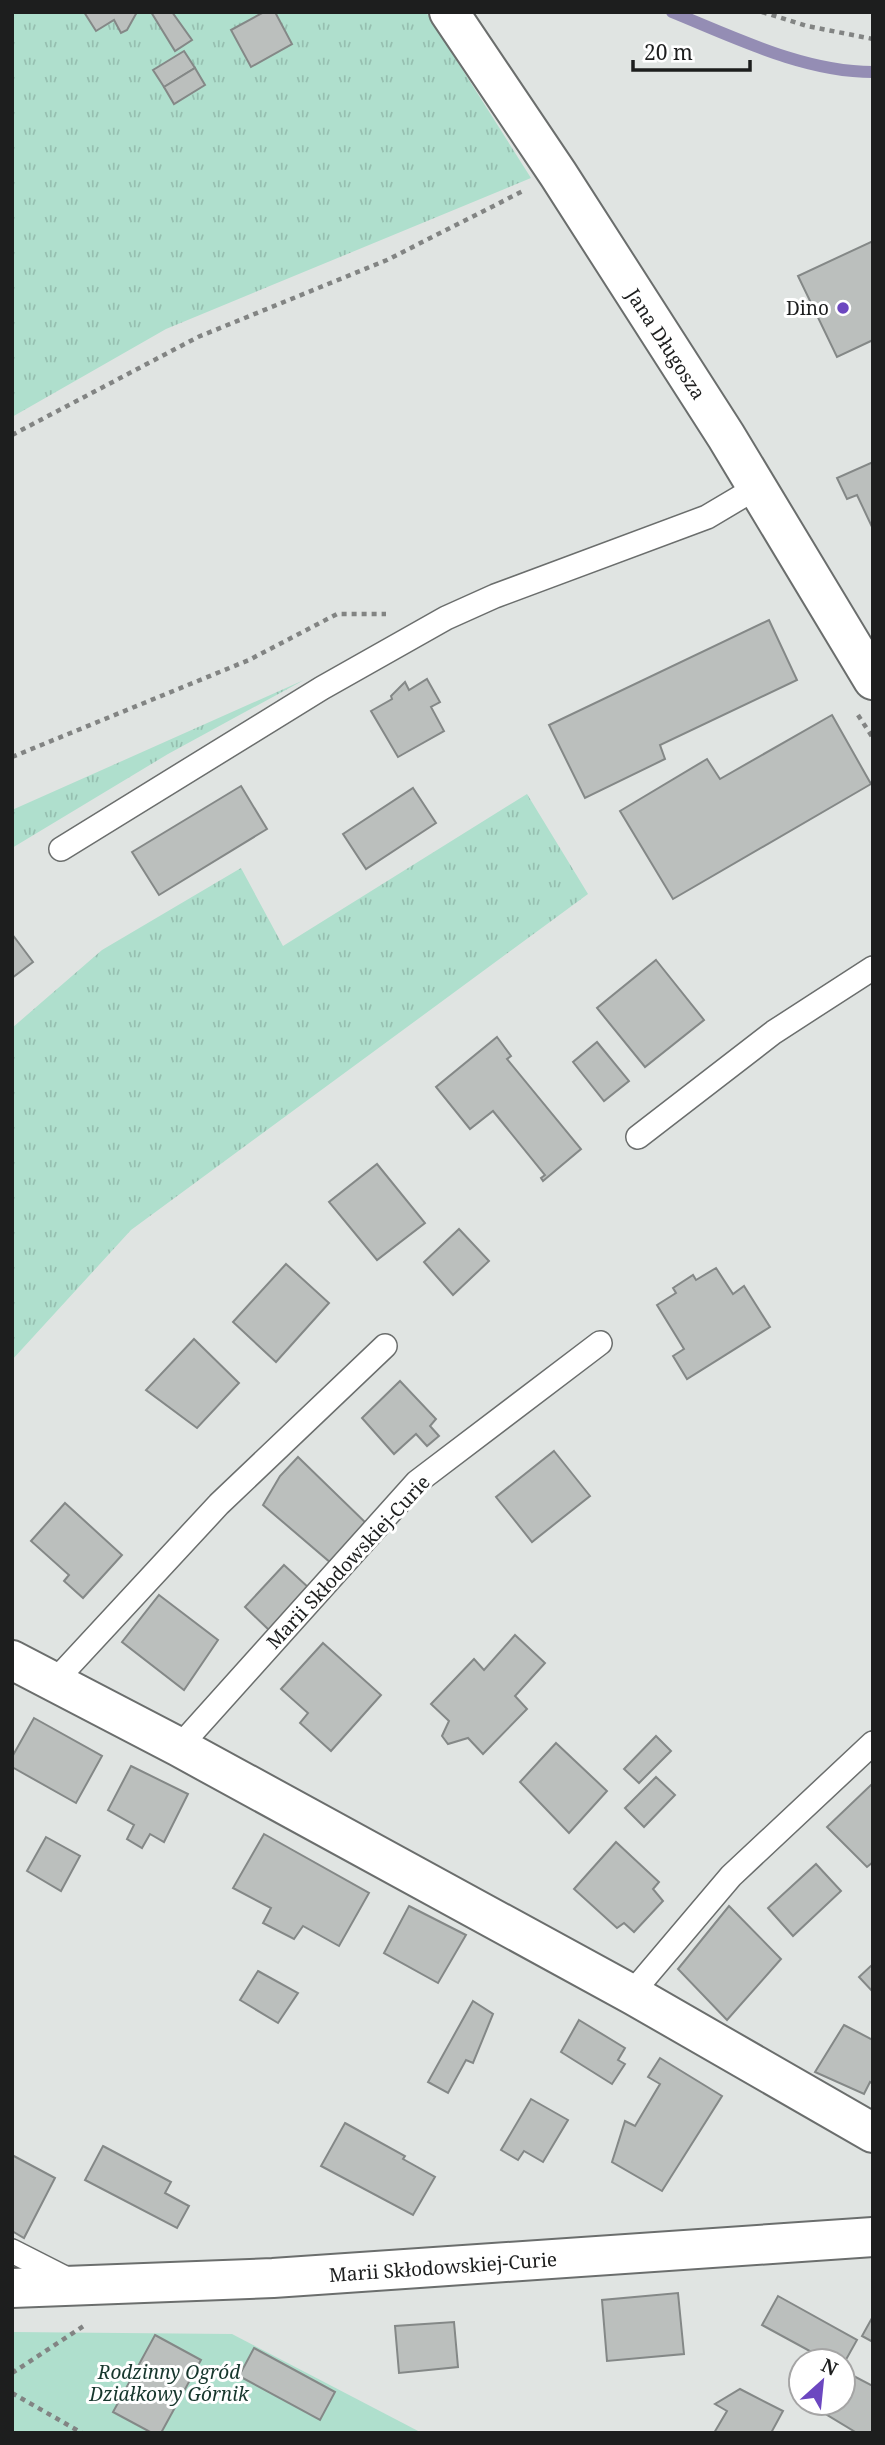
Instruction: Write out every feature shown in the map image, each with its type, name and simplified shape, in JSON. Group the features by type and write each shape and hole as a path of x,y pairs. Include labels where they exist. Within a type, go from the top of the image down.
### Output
{"street":[{"name":"Jana Długosza","path":"449,12 558,174 756,488 873,680"},
{"path":"12,1660 178,1747 634,1995 873,2133"},
{"name":"Marii Skłodowskiej-Curie","path":"12,2288 88,2304 273,2278 873,2237"}],"lane":[{"path":"61,849 322,688 446,618 495,596 707,517 756,488"},
{"path":"638,1137 774,1032 873,968"},
{"name":"Marii Skłodowskiej-Curie","path":"178,1747 417,1482 600,1343"},
{"path":"54,1682 219,1504 386,1346"},
{"path":"634,1995 642,1980 732,1876 873,1743"},
{"path":"12,2252 88,2304"}],"path":[{"path":"762,12 807,26 873,39"},
{"path":"12,435 198,337 387,260 558,174"},
{"path":"12,757 249,660 337,614 373,616 408,611 446,618"},
{"path":"12,2373 88,2304"},
{"path":"12,2393 82,2433"}],"green space":[{"path":"12,12 426,12 531,178 166,329 12,417"},
{"path":"304,680 168,754 12,848 12,810"},
{"path":"527,794 588,894 131,1230 12,1360 12,1028 102,950 241,868 283,946"},
{"name":"Rodzinny Ogród Działkowy Górnik","path":"12,2332 232,2334 422,2433 12,2433"}],"building":[{"path":"84,12 137,12 127,30 121,33 114,20 96,31"},
{"path":"151,12 172,12 192,40 175,51"},
{"path":"264,12 275,12 292,44 251,67 231,30"},
{"path":"184,51 195,68 164,87 153,70"},
{"path":"195,68 205,85 174,104 164,87"},
{"name":"Dino","path":"873,241 873,340 837,357 798,276"},
{"path":"873,462 873,529 857,495 847,499 837,478"},
{"path":"769,620 797,680 660,745 665,759 585,798 549,725"},
{"path":"427,679 440,702 431,707 444,731 398,757 371,711 392,699 391,696 405,682 409,690"},
{"path":"832,715 871,784 673,899 620,811 707,759 720,779"},
{"path":"241,786 267,829 159,895 132,852"},
{"path":"413,788 436,823 366,869 343,834"},
{"path":"12,934 33,962 12,978"},
{"path":"656,960 704,1020 645,1067 597,1008"},
{"path":"497,1037 511,1056 507,1059 581,1149 543,1181 541,1178 545,1175 493,1111 470,1129 436,1087"},
{"path":"597,1042 629,1081 604,1101 573,1062"},
{"path":"377,1164 425,1223 377,1260 329,1202"},
{"path":"459,1229 489,1261 453,1295 424,1262"},
{"path":"286,1264 329,1303 276,1362 233,1322"},
{"path":"716,1268 733,1294 744,1286 770,1327 687,1379 673,1356 684,1349 657,1305 676,1293 673,1288 693,1275 696,1280"},
{"path":"194,1339 239,1383 197,1428 146,1390"},
{"path":"400,1381 436,1419 430,1426 439,1436 427,1446 416,1434 394,1454 362,1418"},
{"path":"554,1451 590,1496 532,1542 496,1497"},
{"path":"298,1457 367,1524 331,1563 263,1505 280,1476"},
{"path":"65,1503 122,1555 83,1598 64,1581 69,1575 31,1541"},
{"path":"284,1565 309,1588 269,1630 245,1607"},
{"path":"159,1595 218,1640 184,1690 122,1642"},
{"path":"515,1635 545,1663 515,1696 527,1709 483,1754 468,1738 448,1744 442,1736 449,1721 431,1704 474,1659 484,1670"},
{"path":"323,1643 381,1695 331,1751 300,1723 308,1713 281,1689"},
{"path":"34,1718 102,1756 76,1803 12,1767 12,1757"},
{"path":"656,1736 671,1751 639,1783 624,1769"},
{"path":"556,1743 607,1791 569,1833 520,1782"},
{"path":"131,1766 188,1794 164,1842 150,1834 142,1848 127,1839 134,1825 108,1810"},
{"path":"656,1777 675,1795 644,1827 625,1808"},
{"path":"873,1783 873,1862 867,1867 827,1827"},
{"path":"264,1834 369,1893 339,1946 303,1926 294,1939 263,1923 271,1908 233,1888"},
{"path":"46,1837 80,1856 61,1891 27,1871"},
{"path":"616,1842 659,1882 653,1889 663,1901 634,1932 624,1923 617,1928 574,1889"},
{"path":"816,1864 841,1891 793,1936 768,1908"},
{"path":"409,1906 466,1935 438,1983 384,1953"},
{"path":"729,1906 781,1959 727,2020 678,1969"},
{"path":"873,1964 873,1992 859,1977"},
{"path":"258,1971 298,1993 278,2023 240,2000"},
{"path":"473,2001 493,2014 473,2063 466,2060 448,2093 428,2082"},
{"path":"579,2020 625,2048 618,2060 625,2064 612,2084 561,2052"},
{"path":"844,2025 873,2040 873,2084 870,2082 864,2094 815,2072"},
{"path":"660,2058 722,2096 662,2191 612,2162 625,2121 635,2126 660,2084 648,2077"},
{"path":"531,2099 568,2120 543,2162 524,2151 518,2160 501,2150"},
{"path":"345,2123 405,2156 403,2159 435,2177 413,2215 321,2166"},
{"path":"103,2146 171,2182 165,2193 189,2206 177,2228 85,2180"},
{"path":"12,2155 55,2178 24,2238 12,2231"},
{"path":"678,2293 684,2354 607,2361 602,2300"},
{"path":"778,2296 857,2340 853,2347 802,2347 762,2325"},
{"path":"873,2318 873,2342 862,2336"},
{"path":"454,2322 458,2367 399,2373 395,2326"},
{"path":"155,2335 201,2360 161,2433 152,2433 113,2412"},
{"path":"254,2348 335,2392 320,2420 239,2376"},
{"path":"857,2378 873,2386 873,2433 857,2433 831,2417 857,2417"},
{"path":"740,2389 783,2411 771,2433 714,2433 727,2411 715,2404"}],"waterway":[{"path":"672,12 796,60 873,72"}],"place":[{"name":"Dino","path":"843,308"}]}
